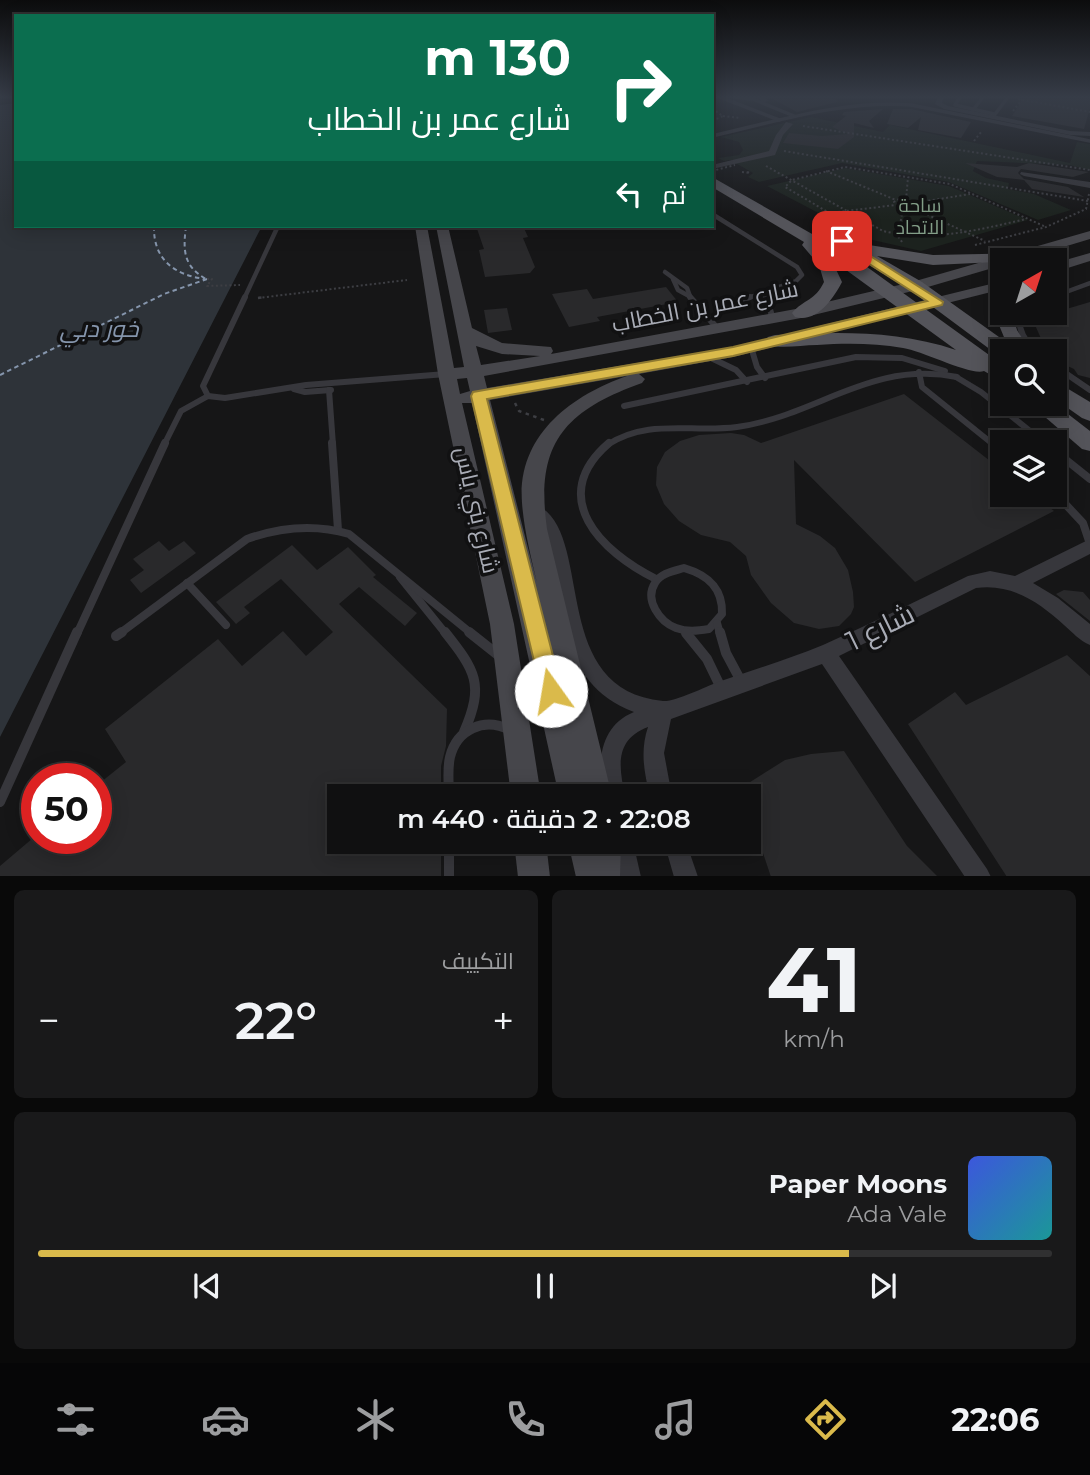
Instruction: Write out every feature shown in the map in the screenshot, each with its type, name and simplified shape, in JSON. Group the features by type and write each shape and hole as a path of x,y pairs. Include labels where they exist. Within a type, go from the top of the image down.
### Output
{"main road":[{"path":"714,170 842,241 916,286 990,340"},
{"path":"714,182 893,292 990,365"},
{"name":"شارع بني ياس","path":"421,228 447,374 502,624 525,784"},
{"name":"شارع بني ياس","path":"442,228 463,329 524,576 571,784"},
{"path":"799,232 827,264 833,282 824,300 801,313"},
{"name":"شارع عمر بن الخطاب","path":"1045,248 1090,235"},
{"path":"842,241 887,254 933,260 990,257"},
{"path":"1068,264 1090,257"},
{"name":"شارع عمر بن الخطاب","path":"453,400 476,384 623,347 773,319 893,292 990,264"},
{"name":"شارع عمر بن الخطاب","path":"447,374 476,384 611,373 751,347 990,288"},
{"path":"463,329 486,345 502,350 522,352 623,347"},
{"path":"611,373 611,365 615,361 682,345 698,333"},
{"path":"775,341 867,337 901,340 952,355 990,375"},
{"path":"594,784 532,509 531,489 539,454 552,431 570,411 601,391 690,366 709,356"},
{"path":"1067,397 1090,413"},
{"path":"1056,416 1090,443"},
{"path":"587,854 592,876"},
{"path":"604,876 605,854"}],"street":[{"path":"714,168 772,153 782,138"},
{"path":"1024,174 1090,185"},
{"path":"532,509 551,526 578,640 590,668 614,692 630,701 664,711 651,753 651,765 657,784"},
{"path":"1016,584 1090,545"},
{"name":"شارع 1","path":"612,784 609,767 614,741 621,730 632,723 826,653 974,581 993,578 1016,584"},
{"path":"1016,584 1049,602 1090,636"},
{"path":"826,653 978,876"},
{"path":"624,854 629,876"},
{"path":"679,854 686,876"}],"lane":[{"path":"714,215 801,271 800,279 722,307"},
{"path":"208,396 203,386 277,228"},
{"path":"665,272 673,279 678,290 689,296 718,329"},
{"path":"1068,292 1090,284"},
{"path":"764,292 773,319"},
{"path":"751,347 757,367 765,378"},
{"path":"709,356 736,370 747,382"},
{"path":"624,406 870,356 918,362 957,377 981,392 1029,430"},
{"path":"656,579 628,566 606,548 591,528 583,506 582,485 588,466 600,450 617,438 637,429 660,426 714,430 757,424 895,375 919,372 957,377"},
{"path":"919,372 922,387 990,442"},
{"path":"0,802 176,418 189,404 208,396 225,398 294,389 306,384 348,384 447,374"},
{"path":"1067,374 1090,390"},
{"path":"294,389 305,392 329,390 348,384"},
{"path":"329,390 338,530"},
{"path":"1067,460 1090,478"},
{"path":"1067,506 1083,523 1090,545"},
{"path":"116,636 237,546 258,534 312,527 338,530 359,540 489,645 510,669"},
{"path":"388,563 470,663 475,678 476,696 472,714 449,760 449,784"},
{"path":"686,633 709,629 718,622 723,604 714,583 706,575 684,568 663,573 656,579 652,589 655,611 673,628 686,633 707,659 722,691"},
{"path":"187,583 226,625"},
{"path":"718,622 726,653 742,684"},
{"path":"464,732 478,724 494,723 508,727 519,738"},
{"path":"449,854 449,876"}],"path":[{"path":"895,138 1090,170"},
{"path":"773,149 1089,201"},
{"path":"751,158 883,231 898,236 930,239 1026,219"},
{"path":"714,169 735,165"},
{"path":"870,237 785,187 792,180 845,167 917,178 950,184 1046,227"},
{"path":"826,171 896,200 915,203 971,194"},
{"path":"917,178 919,173"},
{"path":"906,200 908,177"},
{"path":"966,247 1046,227 1086,209 1090,185"},
{"path":"895,205 896,200"},
{"path":"915,203 918,205 915,209"},
{"path":"827,213 895,205 915,209 986,242"},
{"path":"892,244 904,247 898,236 903,208"},
{"path":"215,273 207,286 250,285"},
{"path":"244,299 407,280"}],"green space":[{"path":"724,138 951,138 1070,163 1077,142 1090,144 1090,170 1069,165 977,161 973,171 986,178 1009,183 1008,189 1034,194 1071,210 1038,220 949,182 842,163 759,182 748,177 753,173 730,160 718,158 739,155 743,150 739,142"},
{"name":"ساحة الاتحاد","path":"845,168 949,186 1028,220 921,251 868,239 767,186"}],"water":[{"name":"خور دبي","path":"0,138 14,138 14,228 261,228 0,737"}],"building":[{"path":"786,138 853,138 838,149 783,143"},
{"path":"965,163 1017,167 1029,163 1089,172 1073,177 1021,169 1018,173 1024,179 1068,187 1084,197 1032,189 1024,180 997,177"},
{"path":"477,228 524,228 528,237 523,238 535,267 530,273 485,277 479,250 484,249"},
{"path":"666,287 678,302 597,317 600,321 569,327 552,294 587,289 593,299"},
{"path":"1090,302 1090,378 1078,375 1067,366 1067,339 1041,339 1035,326 1068,326 1068,309"},
{"path":"507,308 512,330 488,333 484,310"},
{"path":"904,394 990,461 990,507 1049,507 1054,511 915,582 794,460 796,524 820,536 835,548 848,570 853,592 854,607 851,614 839,626 819,629 794,623 771,603 751,575 746,556 730,542 701,535 679,521 664,504 656,485 657,467 665,452 680,441 699,435 731,433 744,435 761,443"},
{"path":"159,541 169,551 184,541 196,553 141,593 130,580 144,570 133,559"},
{"path":"292,545 317,570 348,547 376,575 373,577 417,613 405,626 359,587 339,604 447,709 441,784 327,784 327,854 441,854 441,876 0,876 0,866 21,848 21,854 112,854 112,773 126,762 105,729 218,639 242,666 283,631 306,656 333,632 281,579 244,607 250,613 236,624 216,602"},
{"path":"1064,590 1083,592 1090,600 1090,621 1056,594"},
{"path":"1067,655 1090,676 1090,876 1006,876 908,724 955,692 966,705"},
{"path":"844,751 907,846 937,876 771,876 761,847 761,784 747,784 785,760"}],"ferry route":[{"path":"154,228 157,248 168,263 184,274 205,279"},
{"path":"186,228 186,257 193,269 206,279"},
{"path":"0,375 164,294 207,279"}],"route":[{"path":"551,691 478,396 733,352 937,302 916,286 842,241"}]}
